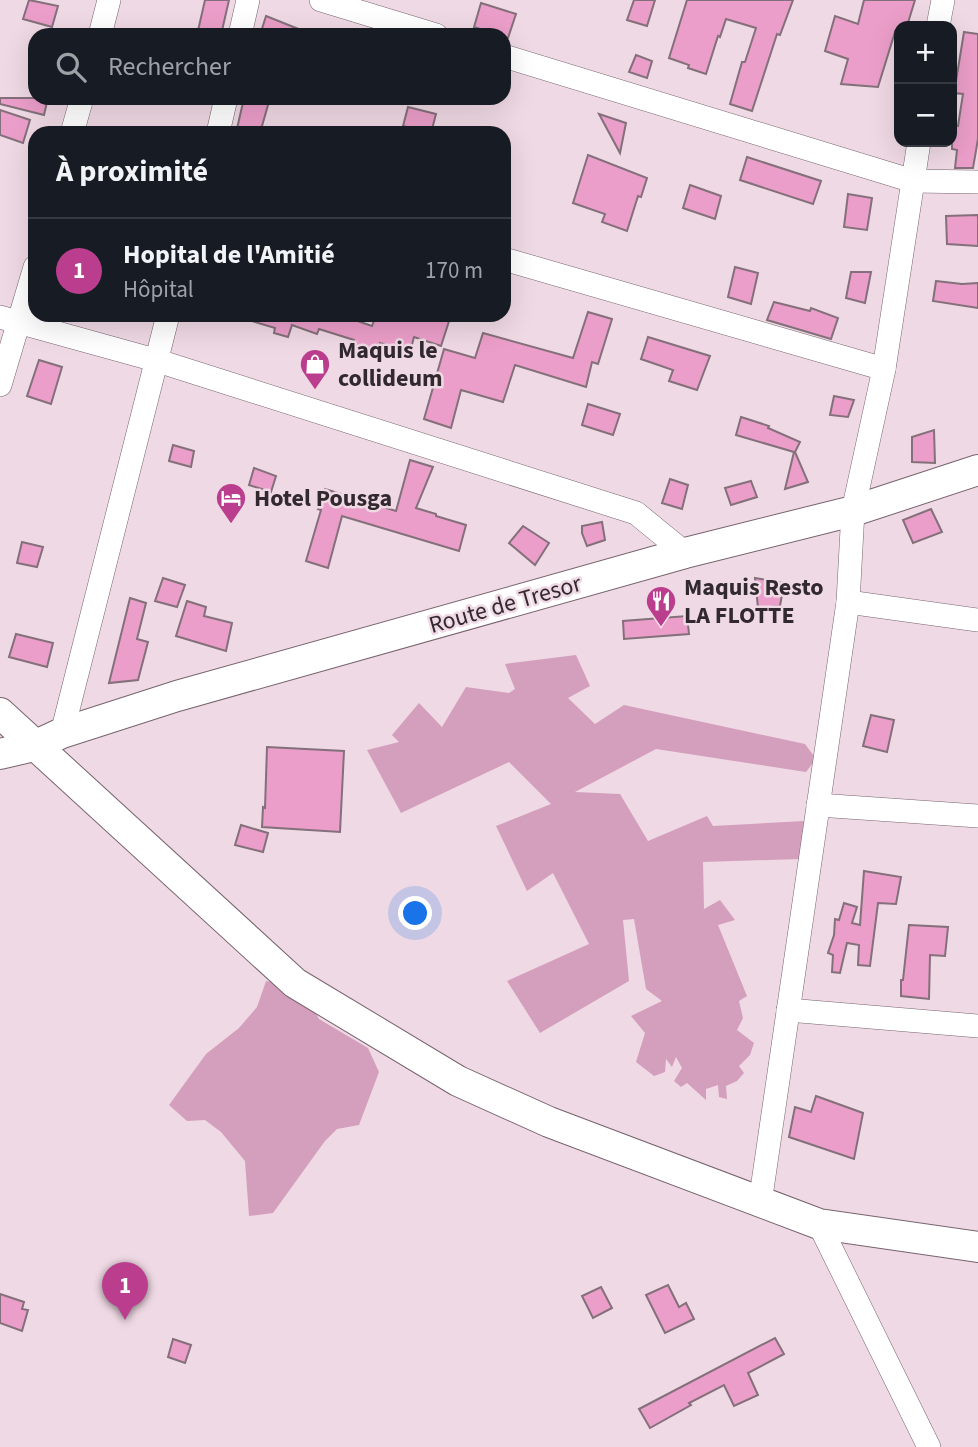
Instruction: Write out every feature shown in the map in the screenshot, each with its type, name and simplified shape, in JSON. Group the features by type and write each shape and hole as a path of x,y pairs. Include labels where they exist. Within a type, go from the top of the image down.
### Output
{"street":[{"path":"102,28 109,0"},
{"path":"242,28 248,0"},
{"path":"321,0 413,28"},
{"path":"939,21 943,0"},
{"path":"511,58 913,181 978,182"},
{"path":"80,126 82,105"},
{"path":"220,126 224,105"},
{"path":"760,1203 848,602 853,511 884,369 918,147"},
{"path":"511,261 884,369"},
{"path":"0,384 10,321 28,282"},
{"path":"10,321 155,359 636,513 685,554"},
{"path":"166,322 61,733 853,511"},
{"name":"Route de Tresor","path":"0,754 34,746 61,733 177,695 685,554 853,511 978,470"},
{"path":"848,602 978,620"},
{"path":"0,713 295,983 458,1081 549,1122 819,1224 978,1247"},
{"path":"818,805 978,816"},
{"path":"788,1010 978,1026"},
{"path":"819,1224 929,1447"}],"shaded area":[{"path":"576,655 590,686 568,698 595,724 624,705 805,744 816,759 806,772 656,749 575,792 620,794 648,841 707,816 713,826 804,821 800,859 703,862 704,909 720,900 735,920 718,925 747,996 739,1001 743,1018 737,1030 754,1043 750,1055 739,1066 744,1073 737,1081 726,1086 727,1099 719,1097 718,1085 706,1089 706,1100 687,1083 681,1087 674,1081 682,1068 676,1057 672,1067 666,1059 665,1072 654,1076 636,1062 645,1033 631,1016 662,1001 646,989 634,919 623,920 629,981 540,1033 507,981 589,944 553,873 527,891 496,826 551,804 509,762 401,813 367,750 399,742 392,735 419,703 442,727 466,687 509,693 515,689 505,664"},
{"path":"266,981 302,987 319,1019 368,1048 379,1072 359,1125 337,1129 325,1141 273,1213 249,1216 245,1161 221,1132 205,1120 187,1121 169,1105 206,1054 239,1028 257,1007"}],"building":[{"path":"29,0 58,6 52,27 23,19"},
{"path":"205,0 229,0 223,28 199,28"},
{"path":"634,0 655,0 647,26 627,20"},
{"path":"687,0 793,0 780,35 777,34 752,111 730,104 742,62 745,62 756,28 726,19 706,74 688,68 689,65 669,58"},
{"path":"864,0 915,0 909,21 894,21 894,35 878,87 841,84 848,59 825,51 835,16 858,24"},
{"path":"481,3 516,14 511,29 474,27"},
{"path":"266,16 296,28 262,28"},
{"path":"964,32 978,34 978,139 973,168 955,168 957,150 952,147 957,147 957,126 963,94 957,93 957,75"},
{"path":"636,55 652,61 647,78 629,72"},
{"path":"0,98 28,98 28,105 46,105 44,115 0,104"},
{"path":"242,105 268,105 262,126 238,126"},
{"path":"408,107 436,114 433,126 403,126"},
{"path":"0,110 30,120 23,143 0,135"},
{"path":"599,114 626,123 620,153"},
{"path":"588,155 647,178 627,231 602,222 605,214 573,203"},
{"path":"747,157 821,181 813,204 740,180"},
{"path":"690,185 721,196 715,219 683,208"},
{"path":"848,194 872,198 867,230 844,227"},
{"path":"978,215 978,246 947,244 946,216"},
{"path":"735,267 758,273 751,304 728,297"},
{"path":"851,272 871,272 865,303 846,298"},
{"path":"936,281 978,283 978,308 933,301"},
{"path":"774,302 810,311 811,308 838,318 831,339 767,320"},
{"path":"588,312 612,319 598,364 592,362 586,387 515,365 503,402 461,390 451,428 424,419 444,349 475,358 483,333 573,358"},
{"path":"255,322 360,322 372,326 373,322 449,322 441,346 414,337 410,352 380,343 377,353 352,347 354,340 319,329 317,334 292,325 288,337 274,333 275,328"},
{"path":"648,337 710,356 697,390 669,381 673,370 641,359"},
{"path":"39,360 62,367 51,404 27,396"},
{"path":"834,396 854,400 848,417 830,415"},
{"path":"588,404 620,414 613,435 582,425"},
{"path":"741,417 769,426 768,428 800,442 795,452 808,482 785,489 794,452 736,435"},
{"path":"934,430 935,463 912,462 912,437"},
{"path":"173,445 194,451 191,467 169,461"},
{"path":"410,460 433,467 416,508 466,525 459,551 342,516 328,568 306,561 325,489 396,511"},
{"path":"254,468 276,476 271,492 249,485"},
{"path":"670,479 688,485 682,509 662,503"},
{"path":"751,481 757,497 731,505 725,488"},
{"path":"931,509 942,532 913,543 903,520"},
{"path":"602,522 605,540 587,546 582,526"},
{"path":"523,526 549,543 535,565 509,543"},
{"path":"22,542 43,547 37,567 17,563"},
{"path":"163,578 185,585 177,607 155,601"},
{"path":"755,578 784,583 780,606 758,608"},
{"path":"130,598 146,603 137,639 148,642 138,680 109,683"},
{"path":"187,601 206,607 204,616 232,623 226,651 176,636"},
{"path":"687,616 689,634 624,639 623,621"},
{"path":"16,634 53,643 47,667 9,657"},
{"path":"871,715 894,720 887,752 863,746"},
{"path":"267,747 344,751 340,832 262,827"},
{"path":"241,825 268,833 263,852 235,845"},
{"path":"864,871 901,877 896,904 878,903 870,966 858,965 859,945 847,943 840,973 832,972 833,955 828,953 834,935 835,919 839,920 844,903 857,907 852,923 860,925"},
{"path":"909,925 948,927 945,956 930,955 929,999 901,996"},
{"path":"816,1096 863,1113 854,1159 789,1137 795,1107 811,1112"},
{"path":"668,1285 679,1307 686,1303 694,1319 665,1333 646,1295"},
{"path":"601,1287 612,1308 593,1318 582,1296"},
{"path":"0,1294 24,1302 22,1309 28,1310 22,1331 0,1323"},
{"path":"775,1338 784,1354 748,1373 758,1395 734,1406 724,1385 650,1428 639,1409"},
{"path":"173,1339 191,1345 185,1363 168,1357"}],"place":[{"name":"Maquis le collideum","path":"315,391"},
{"name":"Hotel Pousga","path":"231,525"},
{"name":"Maquis Resto LA FLOTTE","path":"661,628"},
{"name":"Hopital de l'Amitié","path":"125,1320"}]}
